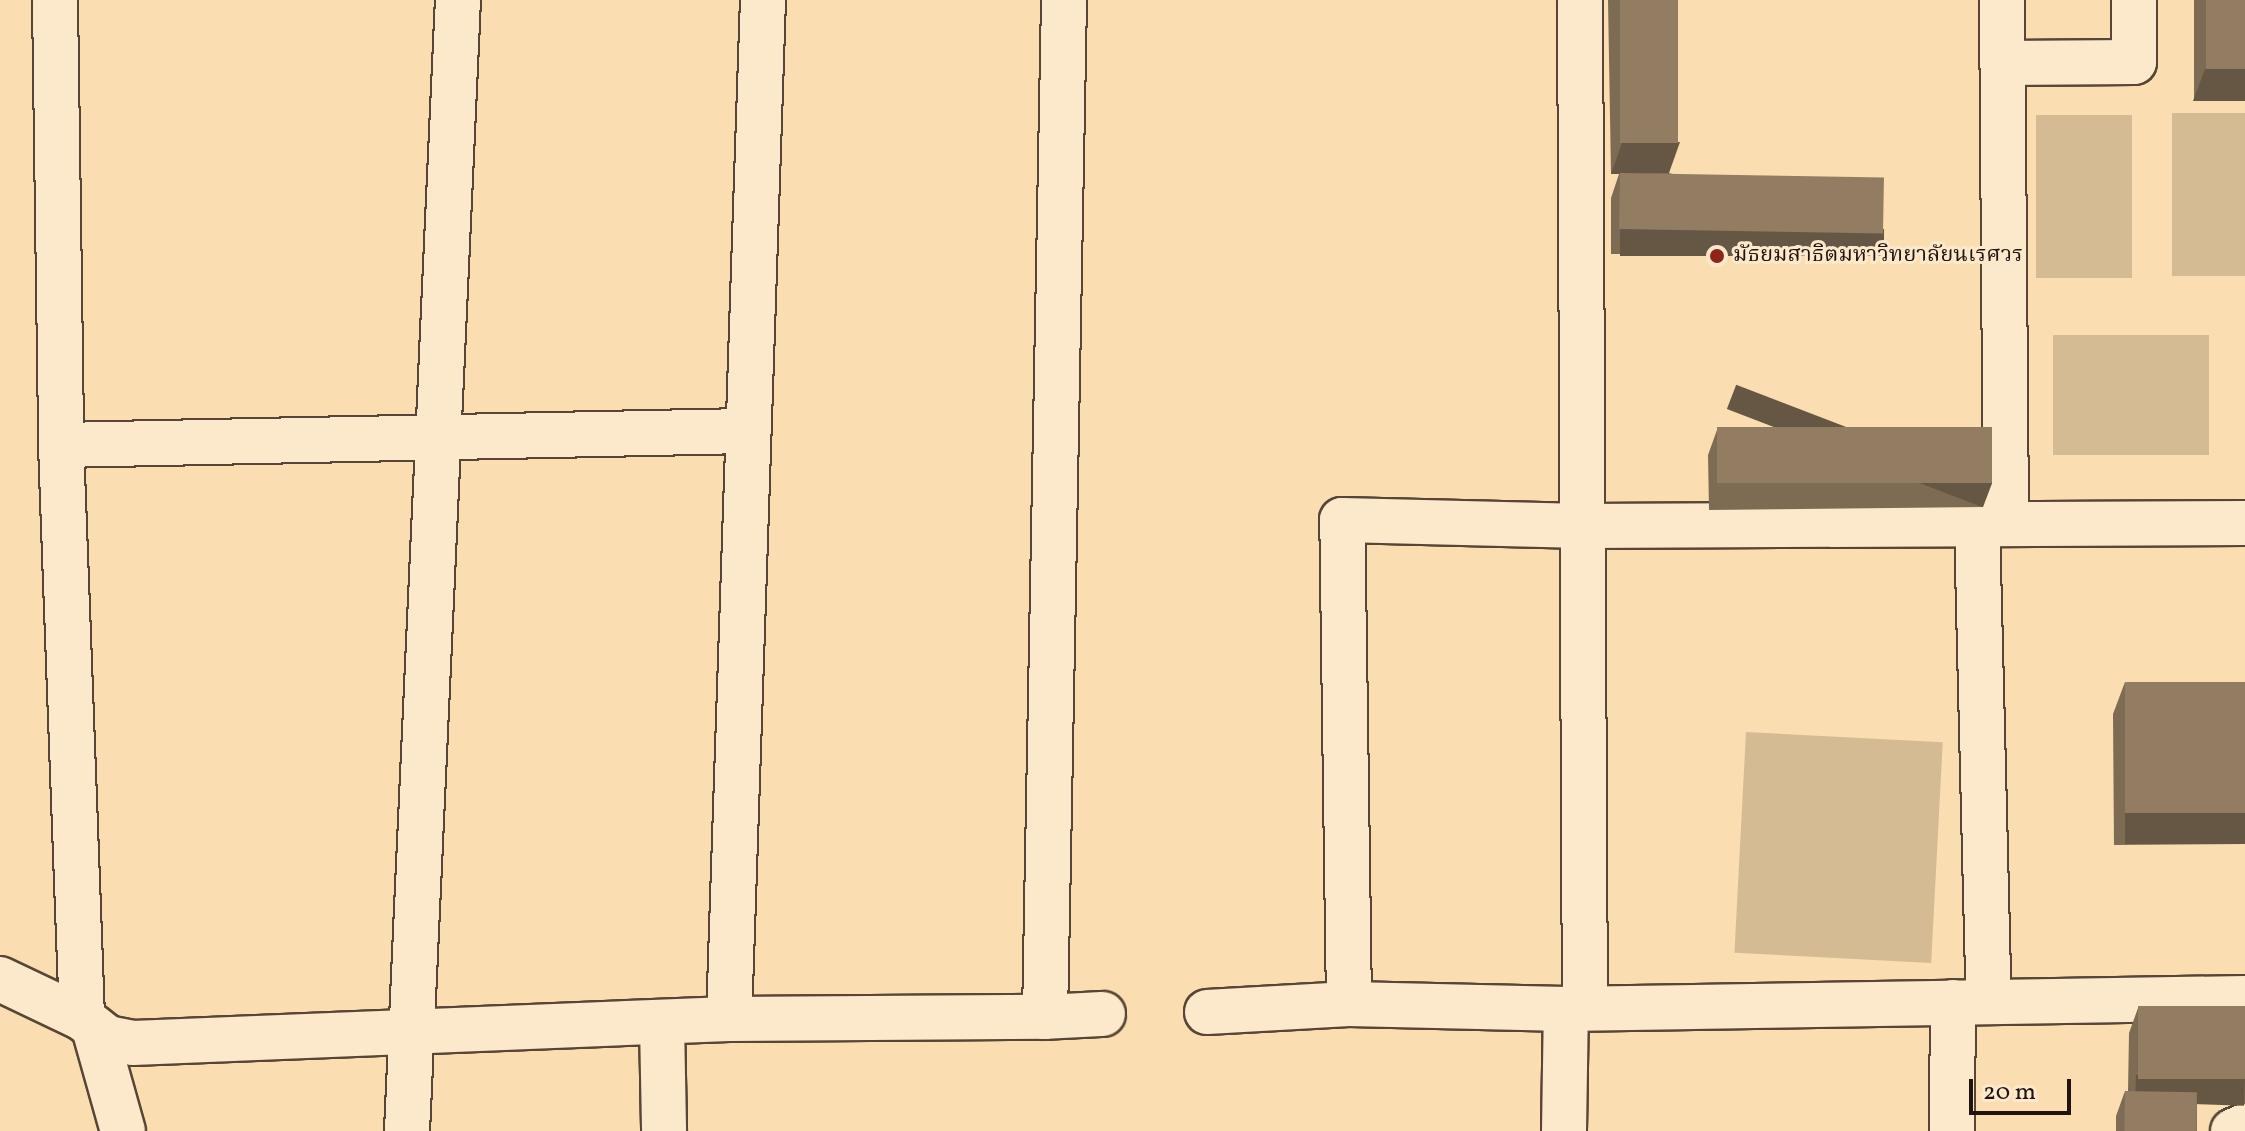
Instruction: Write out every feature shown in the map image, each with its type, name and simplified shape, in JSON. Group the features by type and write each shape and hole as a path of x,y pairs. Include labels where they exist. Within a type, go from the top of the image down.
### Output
{"street":[{"path":"55,0 61,445 88,1023 123,1131"},
{"path":"407,1131 409,1028 458,0"},
{"path":"729,1019 763,0"},
{"path":"1045,1017 1064,0"},
{"path":"1564,1131 1575,1008 1583,526 1580,0"},
{"path":"1952,1131 1971,1002 1992,524 2002,0"},
{"path":"2003,63 2134,62 2134,0"},
{"path":"61,445 748,431"},
{"path":"1349,1004 1342,520 1583,526 2245,523"},
{"path":"0,979 88,1023 108,1038 133,1043 409,1028 729,1019 1103,1014"},
{"path":"1207,1012 1349,1004 1575,1008 2245,998"},
{"path":"662,1023 664,1131"},
{"path":"2233,1131 2245,1126"}],"shaded area":[{"path":"2172,113 2245,113 2245,276 2172,276"},
{"path":"2036,115 2132,115 2132,278 2036,278"},
{"path":"2053,335 2209,335 2209,455 2053,455"},
{"path":"1746,732 1943,742 1931,963 1734,953"}],"building":[{"path":"1620,0 1678,0 1678,143 1620,143"},
{"path":"2206,0 2245,0 2245,69 2206,69"},
{"path":"1620,173 1884,178 1883,234 1619,229"},
{"path":"1717,427 1992,427 1992,483 1717,483"},
{"path":"2125,682 2245,682 2245,813 2125,813"},
{"path":"2138,1006 2245,1006 2245,1079 2138,1079"},
{"path":"2125,1091 2197,1092 2196,1131 2124,1131"}],"place":[{"name":"มัธยมสาธิตมหาวิทยาลัยนเรศวร","path":"1717,256"}]}
